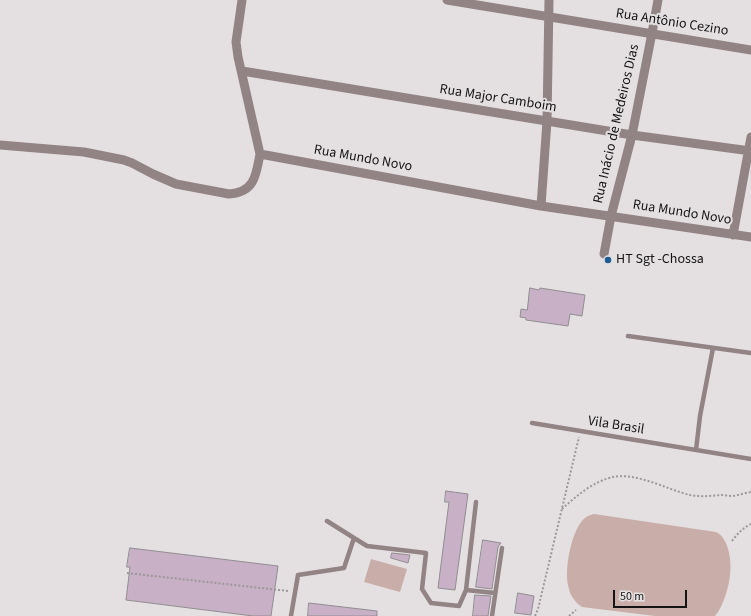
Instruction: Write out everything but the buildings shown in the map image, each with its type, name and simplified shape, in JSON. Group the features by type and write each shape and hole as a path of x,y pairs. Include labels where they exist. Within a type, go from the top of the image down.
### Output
{"street":[{"path":"0,145 84,152 124,160 176,184 229,194 237,194 244,190 253,182 256,176 260,154 236,42 242,0"},
{"name":"Rua Antônio Cezino","path":"447,0 549,18 652,33 751,50"},
{"path":"541,206 547,121 549,0"},
{"name":"Rua Inácio de Medeiros Dias","path":"604,254 611,216 632,135 658,0"},
{"name":"Rua Major Camboim","path":"242,71 632,135 750,151"},
{"path":"733,235 750,151 751,137"},
{"name":"Rua Mundo Novo","path":"260,154 541,206 751,237"}],"lane":[{"path":"628,336 751,353"},
{"path":"696,450 700,416 713,348"},
{"name":"Vila Brasil","path":"532,423 751,459"},
{"path":"327,520 368,546 426,553 422,589 430,604 459,606 466,590 476,502"},
{"path":"291,616 298,575 344,568 354,538"},
{"path":"492,616 502,548"},
{"path":"466,590 495,594"}],"path":[{"path":"535,616 538,609 580,431"},
{"path":"562,509 570,501 590,487 614,477 626,476 638,478 690,495 734,496 751,492"},
{"path":"732,541 746,526 751,524"},
{"path":"127,573 295,591"},
{"path":"570,616 576,610"}],"shaded area":[{"path":"594,514 716,532 720,535 724,539 729,551 731,570 725,597 715,616 655,616 582,607 579,605 571,595 567,579 569,553 574,534 578,526 588,516"},
{"path":"371,559 407,569 400,592 364,582"}],"place":[{"name":"HT Sgt -Chossa","path":"608,260"}]}
